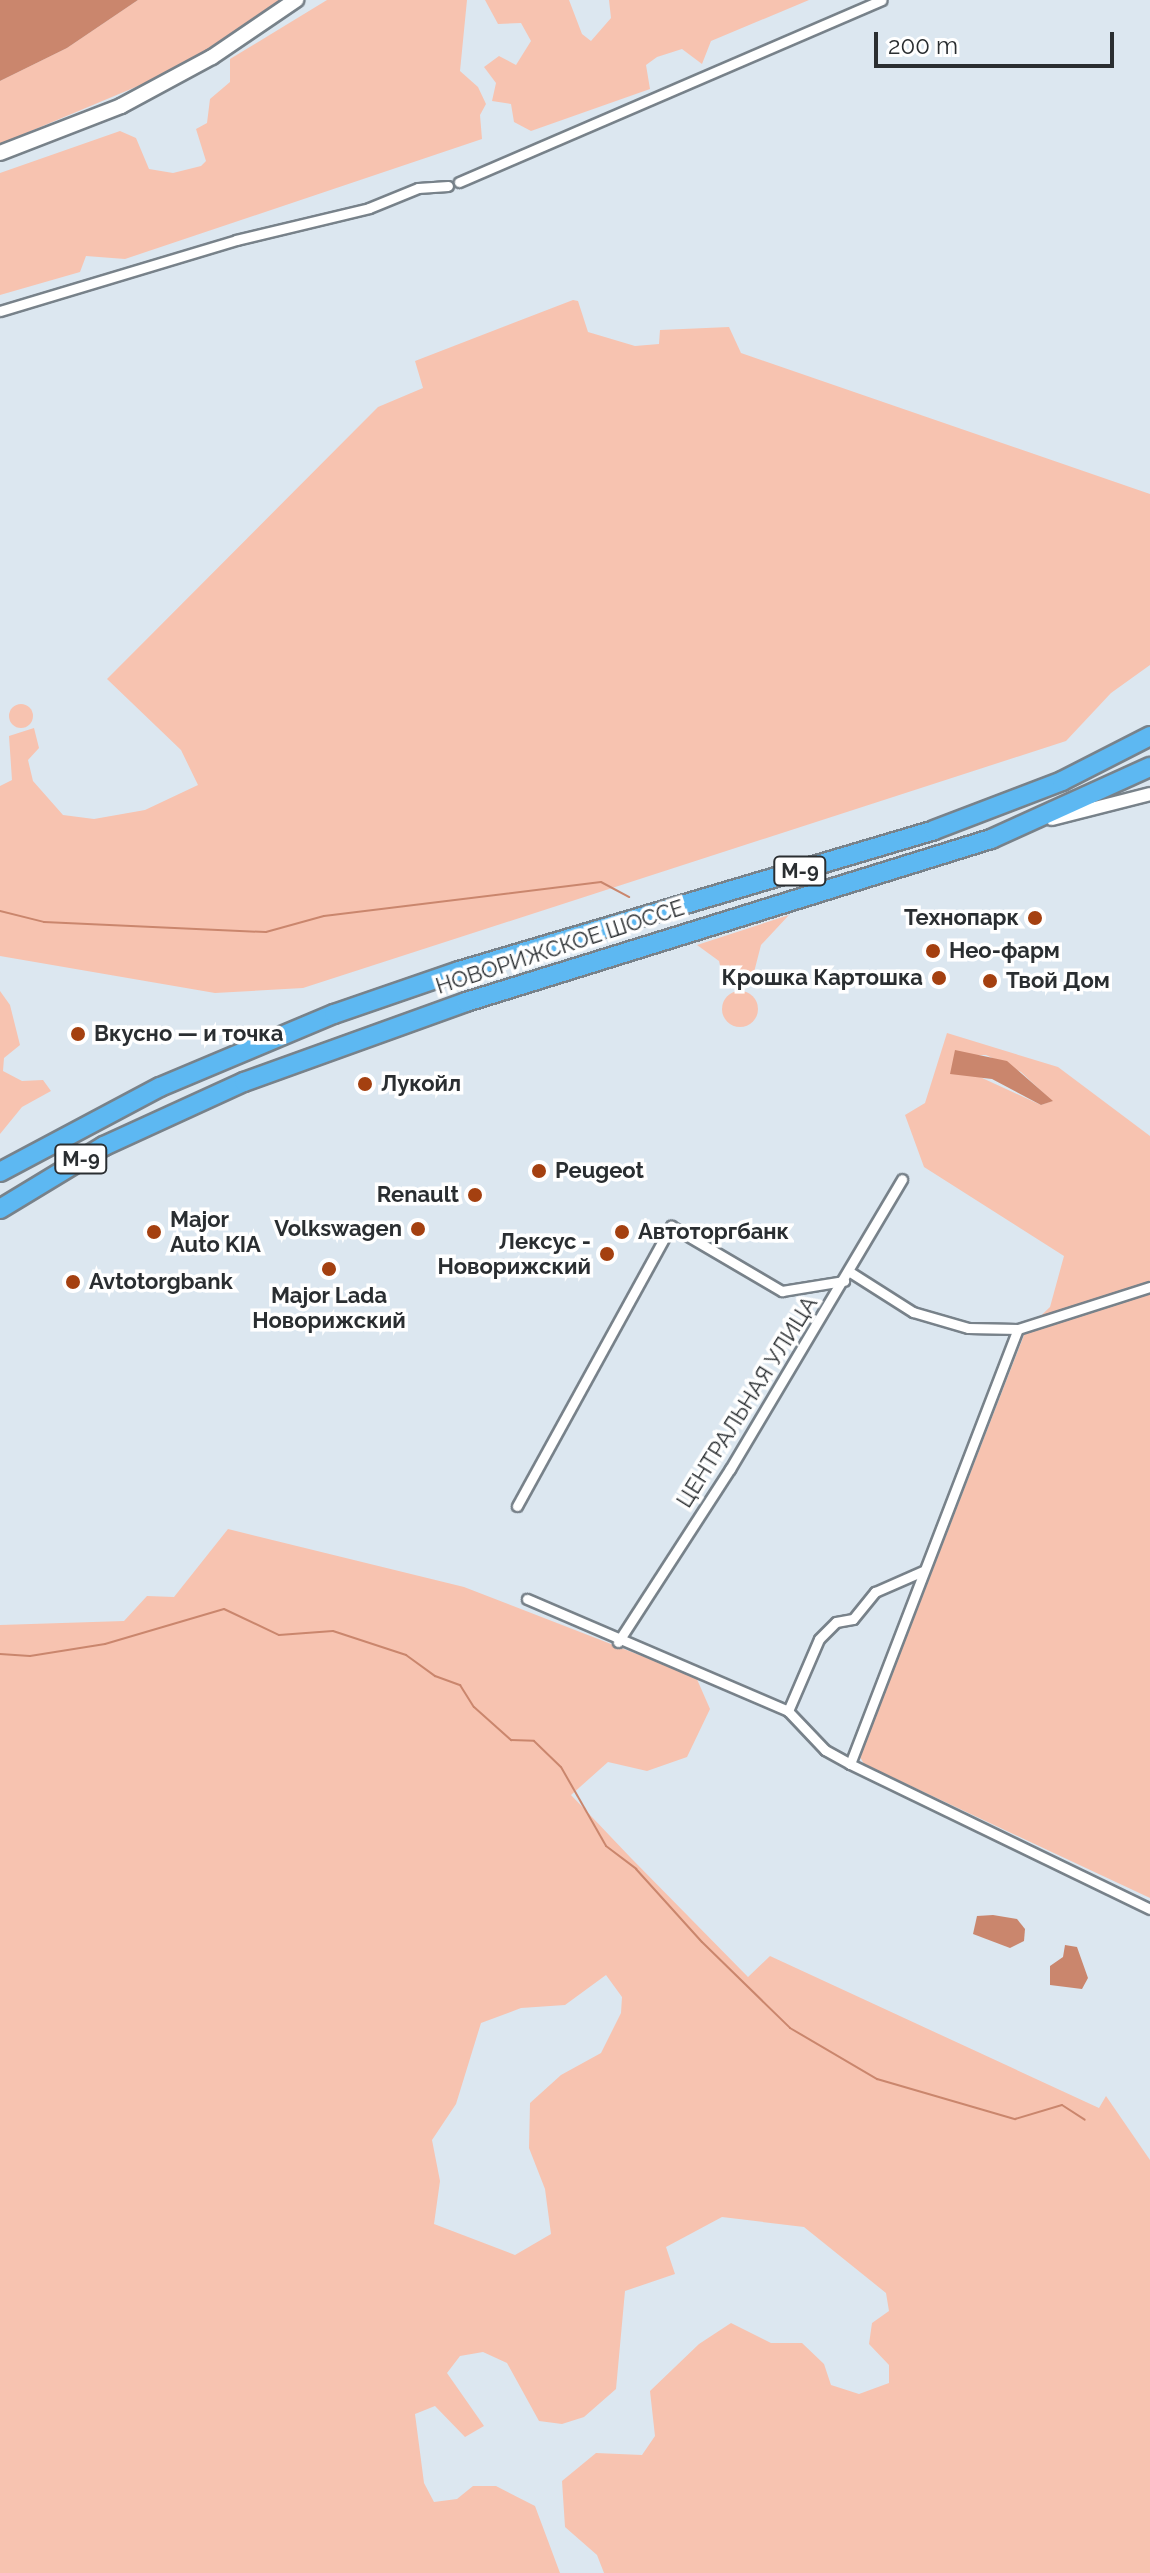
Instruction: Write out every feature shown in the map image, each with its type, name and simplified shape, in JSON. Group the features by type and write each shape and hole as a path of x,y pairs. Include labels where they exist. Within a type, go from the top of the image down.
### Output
{"highway":[{"name":"НОВОРИЖСКОЕ ШОССЕ","path":"0,1172 160,1087 334,1014 459,971 934,830 1062,781 1150,736"},
{"name":"НОВОРИЖСКОЕ ШОССЕ","path":"0,1209 166,1116 330,1049 1026,826 1150,767"}],"main road":[{"path":"0,153 121,106 212,57 296,0"}],"street":[{"path":"459,182 882,0"},
{"path":"0,311 236,240 369,208 418,188 448,186"},
{"name":"М-9","path":"1026,826 1150,794"},
{"name":"ЦЕНТРАЛЬНАЯ УЛИЦА","path":"618,1642 847,1276 902,1179"},
{"path":"517,1506 671,1226 782,1291 847,1276 928,1319 968,1328 1018,1329 1150,1287"},
{"path":"850,1764 1018,1329"},
{"path":"788,1711 819,1639 836,1622 853,1619 875,1592 923,1571"},
{"path":"527,1599 618,1642 788,1711 825,1750 850,1764 1150,1909"}],"shaded area":[{"path":"0,0 138,0 67,48 0,81"},
{"path":"138,0 286,0 169,73 0,144 0,81 67,48"},
{"path":"327,0 467,0 460,71 478,87 486,104 480,115 482,139 125,259 86,256 80,272 0,295 0,173 120,131 136,138 149,169 173,173 201,166 206,161 196,129 207,123 210,99 230,82 230,59"},
{"path":"485,0 569,0 582,34 591,41 611,18 609,0 809,0 711,41 702,64 682,49 657,57 646,65 650,89 531,131 514,122 511,104 492,101 496,83 484,67 499,56 516,65 531,41 521,23 498,24"},
{"path":"573,300 578,301 588,332 635,346 659,344 660,330 729,327 741,353 1150,494 1150,665 1111,693 1066,741 303,988 215,993 0,956 0,786 12,780 9,736 34,728 39,748 28,760 33,781 63,815 94,819 145,810 198,785 181,750 107,679 378,407 423,388 415,361"},
{"path":"21,704 29,708 33,716 29,724 21,728 13,724 9,716 13,708"},
{"path":"789,915 761,945 752,980 724,982 719,961 697,945"},
{"path":"0,991 10,1005 20,1045 4,1058 3,1071 22,1081 43,1080 51,1091 22,1107 0,1134"},
{"path":"740,991 752,997 758,1009 752,1021 740,1027 728,1021 722,1009 728,997"},
{"path":"947,1033 1058,1067 1150,1136 1150,1898 864,1764 860,1757 1026,1330 1050,1307 1064,1256 924,1167 905,1115 925,1103","holes":["971,1055 986,1055 1021,1072 1052,1101 1041,1105 980,1077"]},
{"path":"955,1050 1007,1061 1053,1101 1041,1105 992,1079 950,1074"},
{"path":"228,1529 464,1587 696,1677 710,1709 687,1757 647,1771 608,1762 571,1795 748,1977 770,1956 1099,2108 1106,2096 1150,2160 1150,2573 604,2573 597,2555 565,2527 562,2481 596,2453 642,2455 655,2436 650,2391 699,2344 731,2323 771,2343 802,2343 824,2364 831,2385 859,2394 889,2383 889,2365 869,2344 872,2323 889,2311 886,2293 804,2227 722,2217 666,2247 675,2274 625,2291 616,2389 584,2417 562,2424 539,2421 507,2363 483,2352 460,2356 447,2373 484,2426 465,2437 435,2406 415,2414 424,2483 434,2502 457,2499 473,2486 496,2486 535,2506 560,2573 0,2573 0,1625 124,1621 147,1596 174,1597","holes":["606,1975 622,1997 621,2013 601,2053 561,2075 530,2103 529,2148 545,2189 551,2234 515,2255 434,2224 440,2181 432,2140 456,2104 481,2023 521,2008 565,2005"]},
{"path":"977,1916 1017,1919 1025,1929 1024,1941 1010,1948 973,1934"},
{"path":"1065,1945 1077,1947 1088,1978 1082,1989 1050,1985 1050,1966 1063,1957"}],"waterway":[{"path":"0,911 44,922 266,932 324,916 601,882 629,897"},
{"path":"0,1654 30,1656 105,1644 224,1609 279,1635 333,1631 406,1655 435,1676 460,1685 474,1707 511,1740 534,1741 561,1767 606,1846 636,1869 702,1942 790,2028 877,2079 1015,2119 1062,2105 1085,2120"}],"place":[{"name":"Технопарк","path":"1035,918"},
{"name":"Нео-фарм","path":"933,951"},
{"name":"Крошка Картошка","path":"939,978"},
{"name":"Твой Дом","path":"990,981"},
{"name":"Вкусно — и точка","path":"78,1034"},
{"name":"Лукойл","path":"365,1084"},
{"name":"Peugeot","path":"539,1171"},
{"name":"Renault","path":"475,1195"},
{"name":"Volkswagen","path":"418,1229"},
{"name":"Major Auto KIA","path":"154,1232"},
{"name":"Автоторгбанк","path":"622,1232"},
{"name":"Лексус - Новорижский","path":"607,1254"},
{"name":"Major Lada Новорижский","path":"329,1269"},
{"name":"Avtotorgbank","path":"73,1282"}]}
